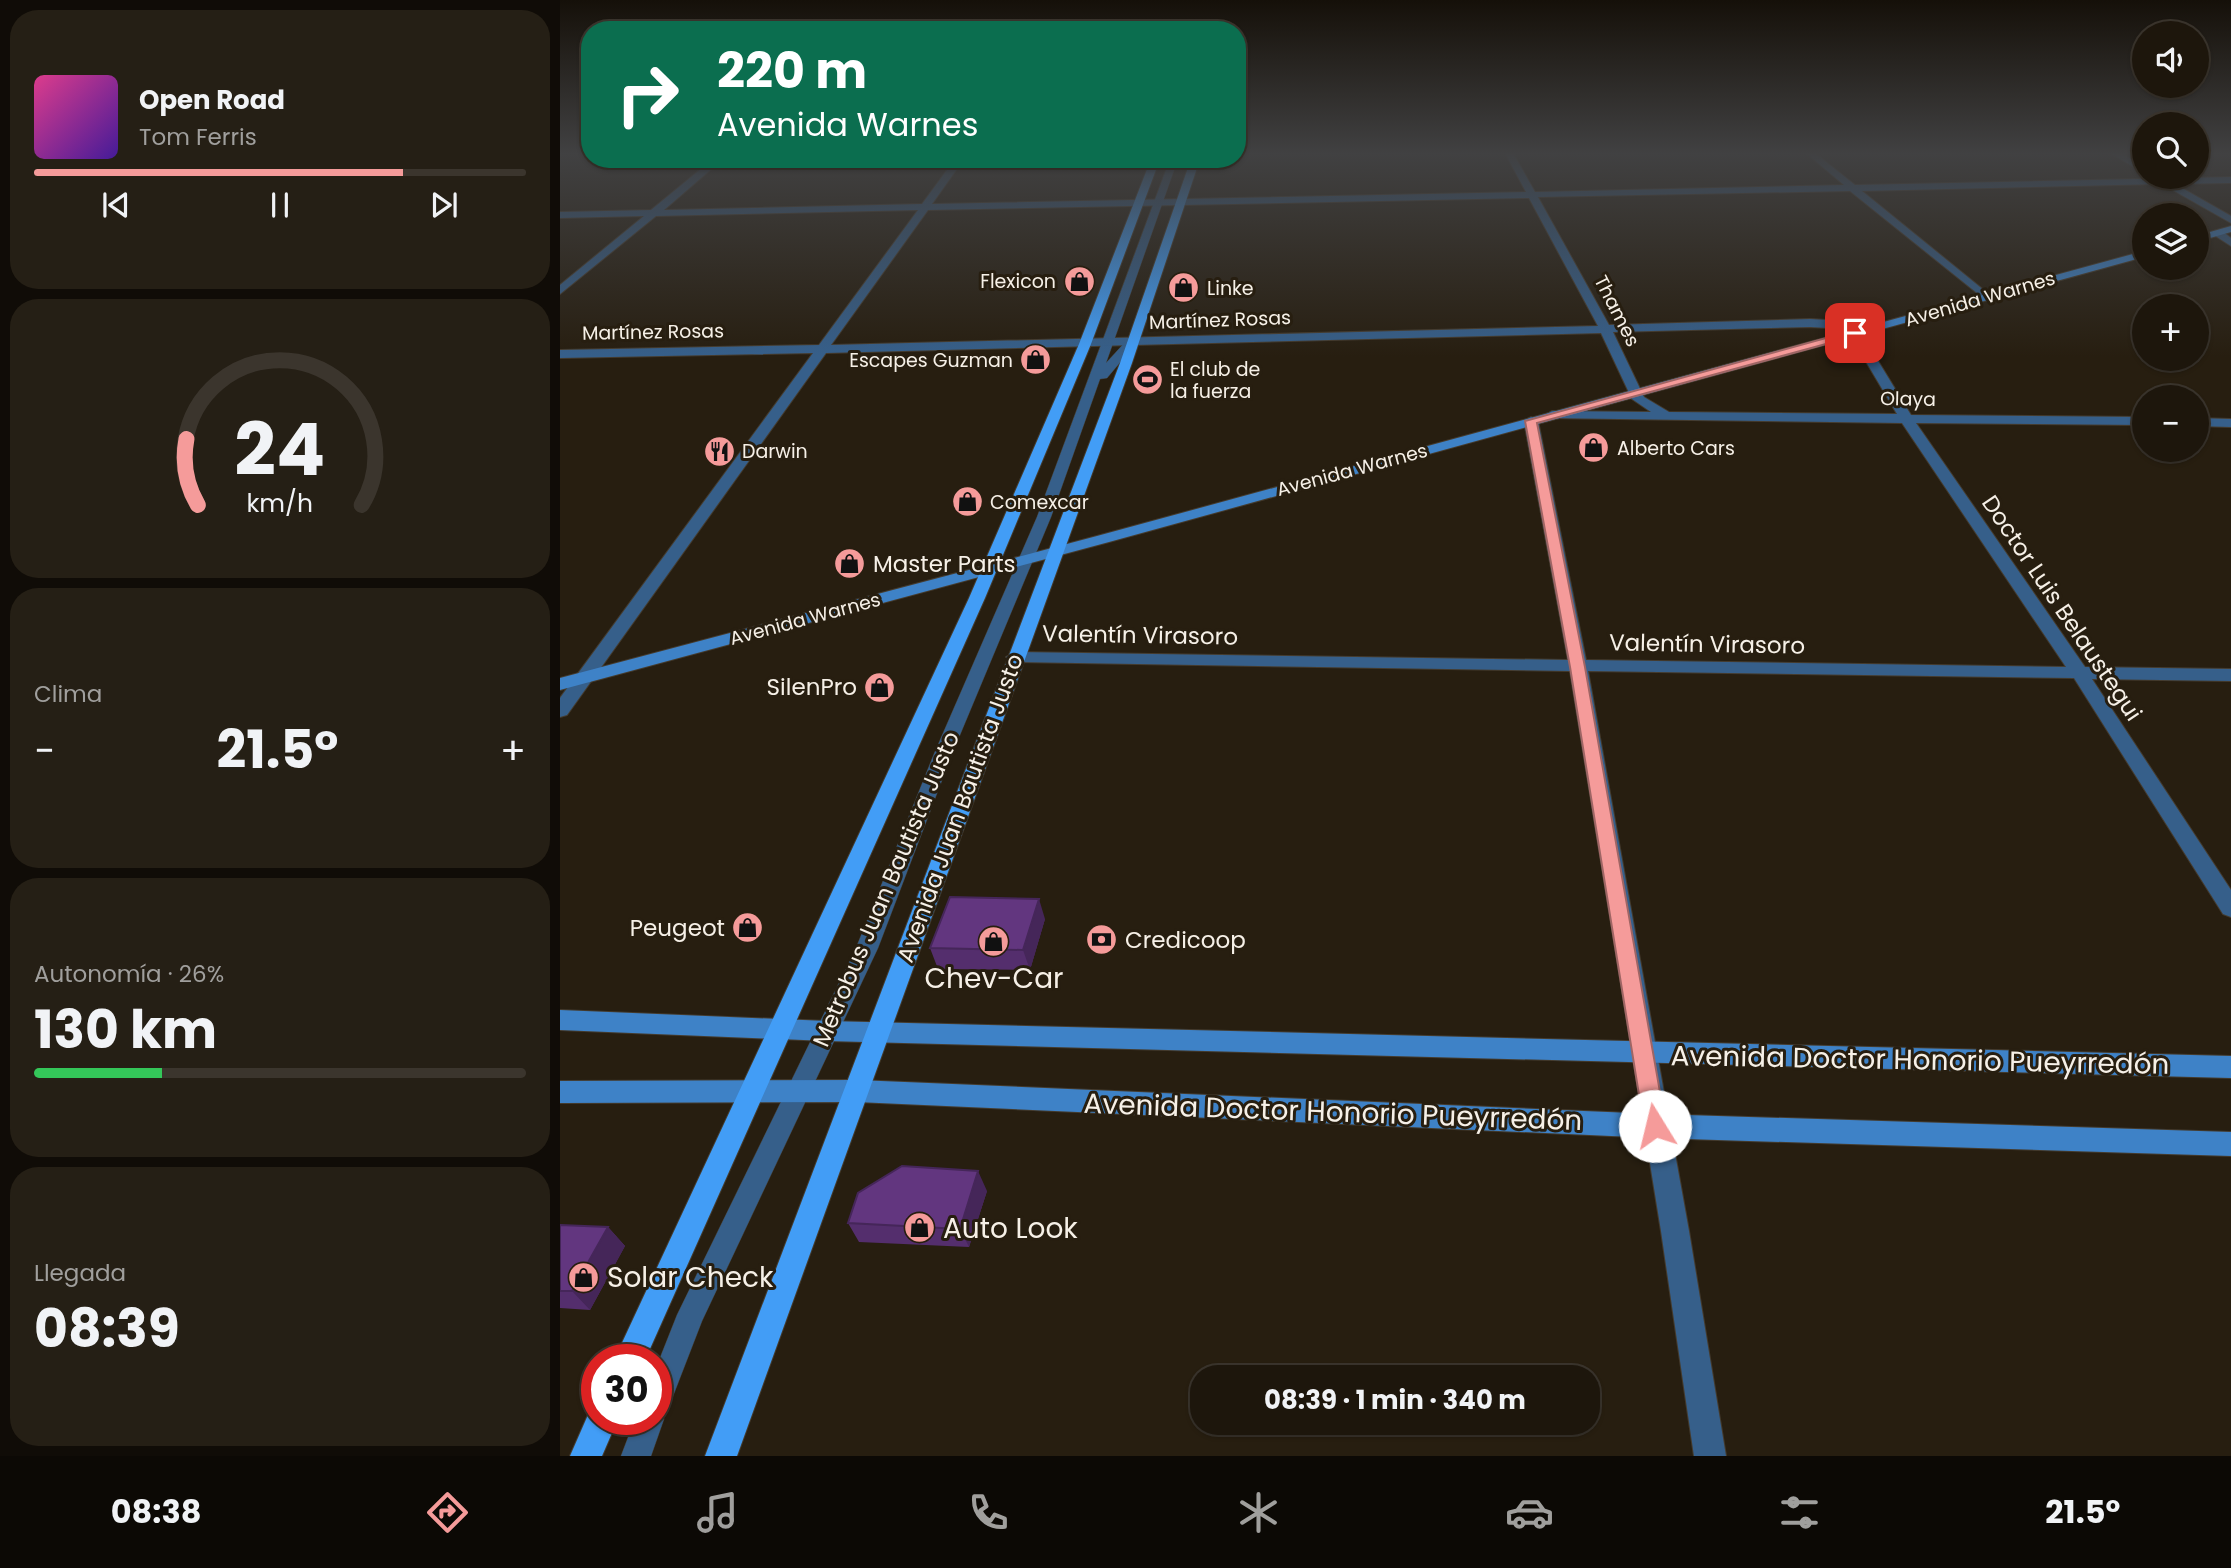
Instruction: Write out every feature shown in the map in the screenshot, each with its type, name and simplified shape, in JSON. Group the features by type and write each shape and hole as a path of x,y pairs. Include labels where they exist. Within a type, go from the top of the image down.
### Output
{"main road":[{"path":"636,1344 989,569 1085,344 1132,221"},
{"name":"Avenida Juan Bautista Justo","path":"721,1456 1132,341 1173,221"},
{"path":"2209,235 2231,229"},
{"name":"Avenida Warnes","path":"560,684 2132,257"},
{"name":"Avenida Doctor Honorio Pueyrredón","path":"560,1020 827,1031 2231,1067"},
{"name":"Avenida Doctor Honorio Pueyrredón","path":"560,1092 857,1091 1655,1126 2231,1144"},
{"path":"586,1456 595,1435"}],"street":[{"path":"560,291 644,221"},
{"path":"560,711 915,221"},
{"name":"Thames","path":"1548,221 1605,328 1635,393"},
{"path":"1891,221 1987,298"},
{"path":"2218,233 2231,243"},
{"name":"Martínez Rosas","path":"560,354 1085,344 1810,323 1880,327"},
{"name":"Doctor Luis Belaustegui","path":"1855,333 1906,418 2079,672 2231,908"},
{"name":"Thames","path":"1628,377 1643,383 1662,385"},
{"name":"Olaya","path":"1635,393 1646,405 1671,415"},
{"name":"Olaya","path":"1552,415 2132,421"},
{"path":"1531,421 1578,667 1675,1231 1710,1456"},
{"path":"2209,422 2231,423"},
{"name":"Valentín Virasoro","path":"1015,657 2231,675"}],"lane":[{"name":"Metrobus Juan Bautista Justo","path":"672,1363 691,1315 759,1170 800,1091 867,948 943,754 1027,559 1153,221"},
{"name":"Metrobus Juan Bautista Justo","path":"1085,406 1112,362 1132,341"},
{"path":"636,1456 644,1435"}],"building":[{"path":"950,897 1039,899 1023,950 930,948"},
{"path":"902,1166 978,1171 960,1229 848,1223 858,1193"},
{"path":"560,1225 608,1227 572,1291 560,1291"}],"place":[{"name":"Flexicon","path":"1079,281"},
{"name":"Linke","path":"1184,288"},
{"name":"Escapes Guzman","path":"1036,360"},
{"name":"El club de la fuerza","path":"1147,380"},
{"name":"Alberto Cars","path":"1594,448"},
{"name":"Darwin","path":"719,451"},
{"name":"Comexcar","path":"967,502"},
{"name":"Master Parts","path":"850,564"},
{"name":"SilenPro","path":"880,687"},
{"name":"Peugeot","path":"748,928"},
{"name":"Credicoop","path":"1102,940"},
{"name":"Chev-Car","path":"994,941"},
{"name":"Auto Look","path":"920,1228"},
{"name":"Solar Check","path":"584,1277"}],"route":[{"path":"1655,1126 1578,667 1531,421 1855,333"}]}
